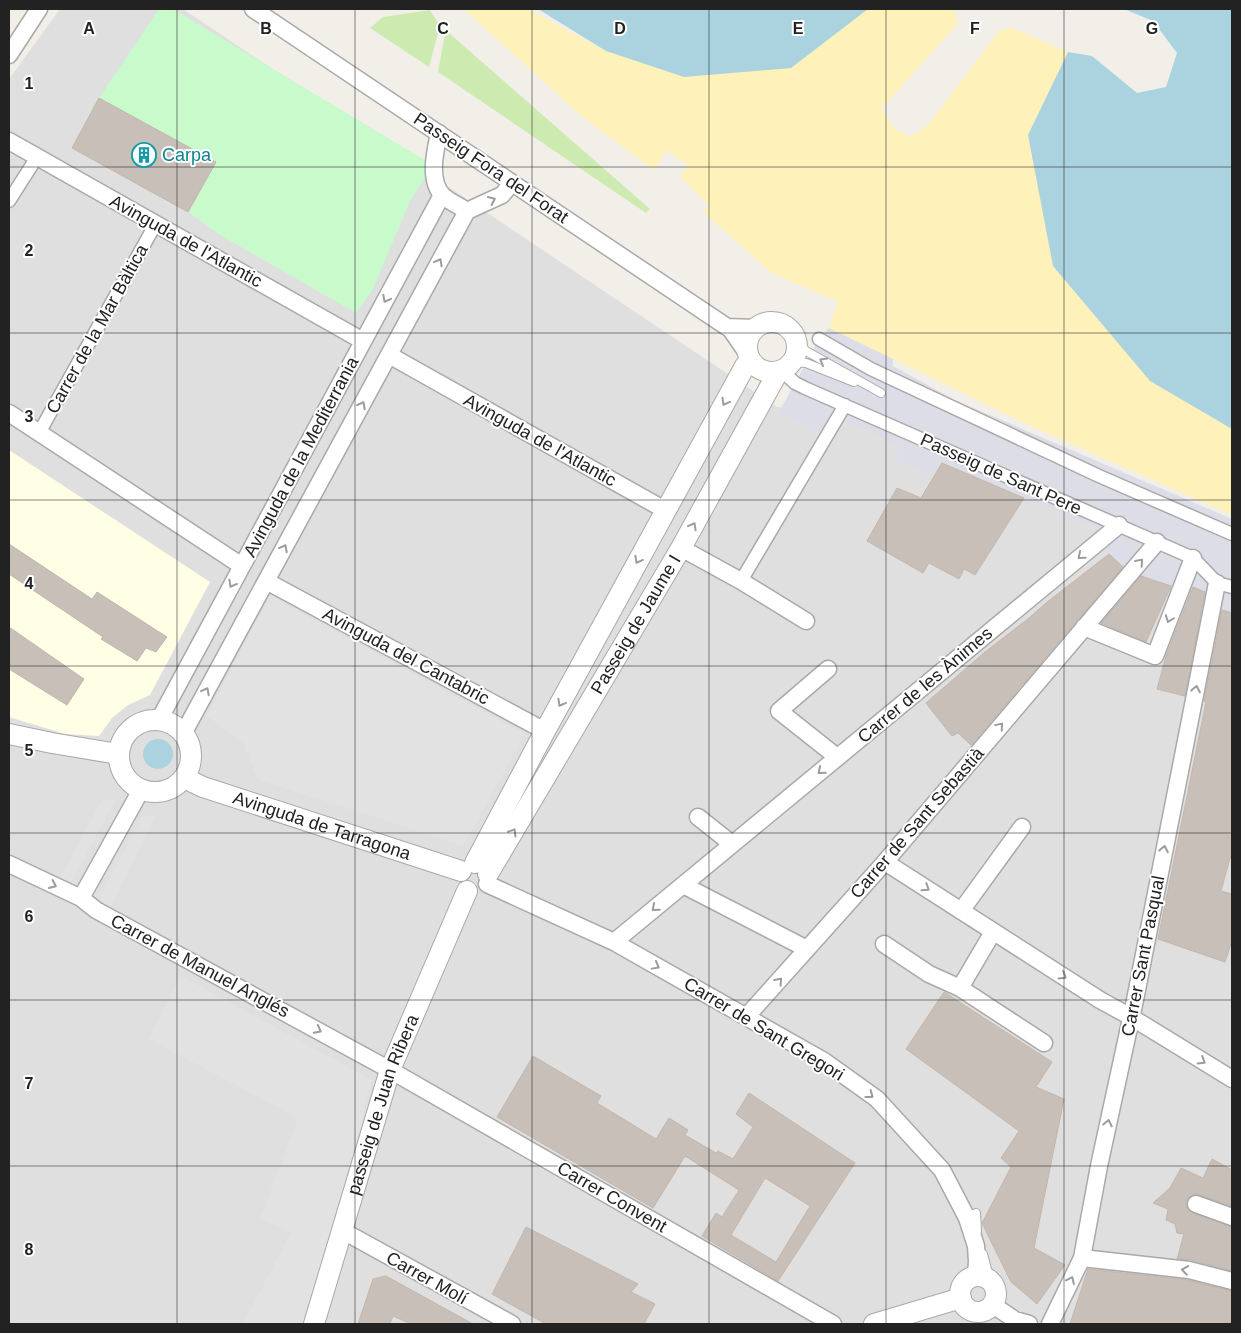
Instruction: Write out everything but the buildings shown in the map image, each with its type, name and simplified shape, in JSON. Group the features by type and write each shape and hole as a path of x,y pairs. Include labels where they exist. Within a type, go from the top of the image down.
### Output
{"street":[{"path":"9,55 39,9"},
{"name":"Passeig Fora del Forat","path":"253,9 729,327 749,357"},
{"path":"438,133 433,165 437,184 442,195 467,211 502,195 512,182"},
{"name":"Avinguda de l'Atlantic","path":"9,141 364,341"},
{"path":"9,201 37,157"},
{"name":"Avinguda de la Mediterrania","path":"159,720 442,195"},
{"name":"Avinguda de la Mediterrania","path":"183,734 467,211"},
{"name":"Carrer de la Mar Bàltica","path":"39,433 155,224"},
{"path":"770,322 781,324 788,328 796,341 796,354 787,372 767,372 761,370 749,357 748,338 759,325 770,322"},
{"path":"729,327 755,328"},
{"path":"819,339 871,369 1099,476 1228,532"},
{"name":"Avinguda de l'Atlantic","path":"389,355 665,510"},
{"name":"Passeig de Jaume I","path":"478,873 545,731 749,357"},
{"name":"Passeig de Jaume I","path":"478,873 681,548 787,372"},
{"name":"Passeig de Sant Pere","path":"787,372 845,405 1192,558 1225,585"},
{"path":"741,581 845,405"},
{"path":"9,413 242,566"},
{"name":"Carrer de les Ànimes","path":"614,942 1119,525"},
{"name":"Carrer de Sant Sebastià","path":"746,1017 885,862 1157,542"},
{"path":"681,548 741,581 806,621"},
{"path":"1084,627 1155,656 1192,558"},
{"name":"Avinguda del Cantabric","path":"266,581 545,731"},
{"name":"Carrer Sant Pasqual","path":"1050,1324 1082,1258 1099,1166 1225,585"},
{"path":"828,669 779,711 837,757"},
{"path":"147,720 159,720 168,722 183,734 191,751 191,760 184,778 175,786 164,791 152,792 141,790 131,784 119,765 118,754 121,742 127,732 136,724 147,720"},
{"path":"10,737 118,754"},
{"name":"Avinguda de Tarragona","path":"184,778 203,787 478,873"},
{"path":"81,898 141,790"},
{"path":"698,817 732,844"},
{"path":"961,911 1022,827"},
{"path":"885,862 1100,1000 1131,1017 1232,1080"},
{"name":"Carrer de Manuel Anglés","path":"9,864 81,898 96,910 390,1070"},
{"name":"passeig de Juan Ribera","path":"314,1324 390,1070 467,891 460,884 459,879 478,873"},
{"name":"Carrer de Sant Gregori","path":"478,873 614,942 824,1061 877,1099 942,1170 972,1216 977,1261 983,1279"},
{"path":"683,885 807,949"},
{"path":"960,988 993,932"},
{"path":"884,944 929,974 960,988 1044,1043"},
{"name":"Carrer Convent","path":"390,1070 833,1324"},
{"path":"1196,1204 1232,1217"},
{"name":"Carrer Molí","path":"343,1232 512,1324"},
{"path":"1082,1258 1189,1270 1232,1282"},
{"path":"983,1279 995,1289 996,1295 993,1305 986,1311 979,1313 974,1312 963,1304 961,1290 967,1280 983,1279"},
{"path":"876,1324 961,1298"},
{"path":"993,1305 1019,1323"}],"lane":[{"path":"787,372 806,363 881,393 806,351 796,341"}],"shaded area":[{"path":"60,9 183,9 777,407 872,419 1232,572 1232,1324 9,1324 9,79"},
{"path":"829,328 893,359 893,366 955,400 1232,519 1232,613 1226,611 1206,592 1188,585 1172,586 1129,572 1093,538 1096,528 943,463 935,477 893,460 900,447 845,419 831,441 779,412 819,339"},
{"path":"9,450 210,582 150,695 128,705 112,718 99,736 65,734 9,717"},
{"path":"270,596 525,734 463,846 257,779 244,744 207,716"},
{"path":"102,800 115,800 72,882 60,879"},
{"path":"155,816 110,909 97,903 142,817"},
{"path":"181,976 372,1080 328,1248 303,1324 243,1324 291,1232 260,1219 298,1118 149,1039"}],"green space":[{"path":"159,9 173,9 433,165 410,201 373,289 356,313 220,235 188,212 72,148 99,98"},
{"path":"430,10 440,26 429,67 370,28 383,17"},
{"path":"449,33 650,209 646,213 438,72 445,34"}],"sand":[{"path":"464,9 528,9 606,51 791,68 868,9 955,9 957,25 882,108 893,128 910,137 928,125 1000,30 1012,28 1068,52 1028,135 1150,381 1232,429 1232,515 1033,427 829,328 838,302 772,273 703,212 709,206 680,176 688,166 667,150 654,170 581,116"}],"water":[{"path":"538,9 868,9 791,68 684,77 606,51"},
{"path":"1124,9 1232,9 1232,429 1150,381 1053,266 1028,135 1068,52 1092,56 1137,93 1166,87 1177,53 1153,21"},
{"path":"158,739 164,740 172,748 172,760 164,768 158,769 152,768 144,760 143,754 144,748 152,740"}],"place":[{"name":"Carpa","path":"144,155"}]}
